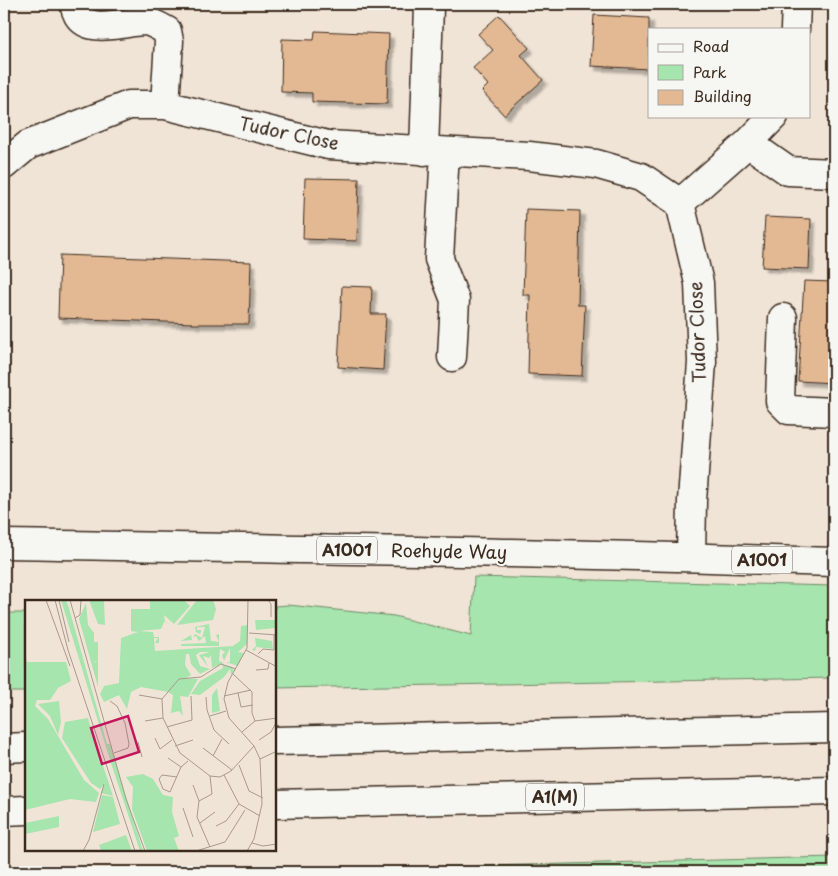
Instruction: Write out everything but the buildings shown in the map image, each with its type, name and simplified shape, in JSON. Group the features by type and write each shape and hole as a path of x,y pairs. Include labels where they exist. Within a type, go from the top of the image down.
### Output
{"main road":[{"path":"74,4 82,20 93,26 146,21 166,30 169,40 165,105"},
{"path":"427,4 429,7 439,259 455,300 452,357"},
{"path":"795,28 796,4"},
{"name":"Tudor Close","path":"4,165 28,145 129,105 165,105 328,145 529,156 596,164 641,177 680,203 699,283 702,362 692,500 691,557"},
{"path":"680,203 748,143 772,118"},
{"path":"748,143 788,171 834,173"},
{"path":"783,318 780,401 789,410 834,412"},
{"name":"Roehyde Way","path":"4,544 691,557 834,562"},
{"path":"276,741 834,728"},
{"path":"4,748 25,747"},
{"name":"A1(M)","path":"276,804 834,790"},
{"path":"4,811 25,810"}],"green space":[{"path":"474,577 834,586 834,678 276,688 276,606 288,605 394,616 471,636"},
{"path":"4,613 25,613 25,692 4,692"},
{"path":"834,857 834,872 257,872"}]}
